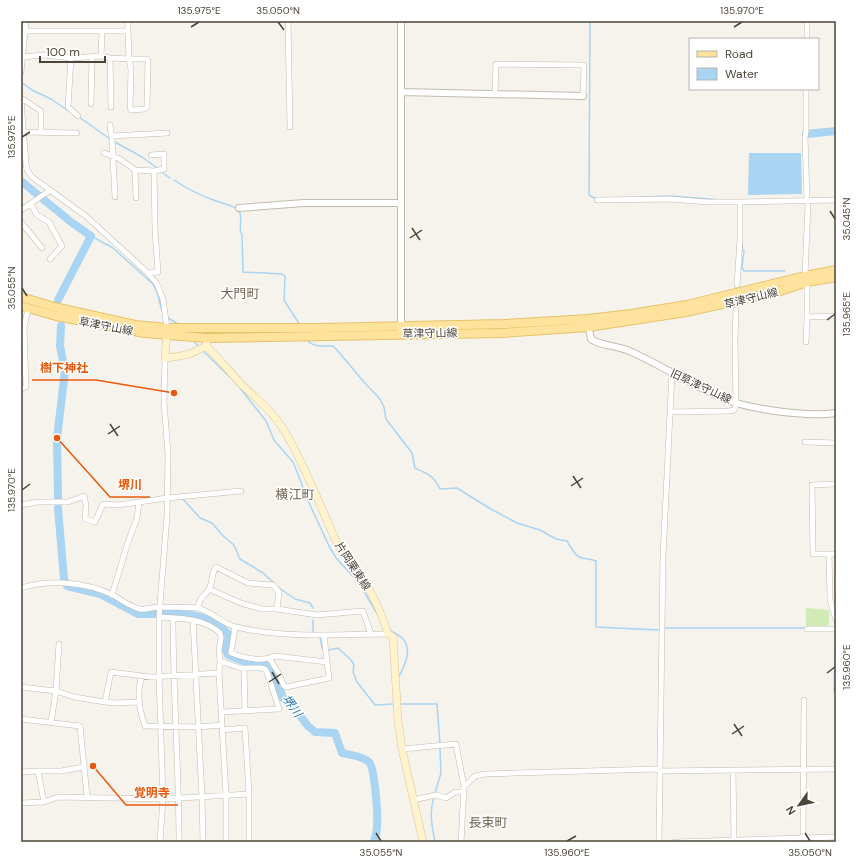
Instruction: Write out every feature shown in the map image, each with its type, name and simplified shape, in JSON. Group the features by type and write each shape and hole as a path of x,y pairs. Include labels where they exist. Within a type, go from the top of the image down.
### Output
{"main road":[{"name":"草津守山線","path":"21,297 54,307 135,325 206,338 504,324 588,323 687,305 806,279 836,270"},
{"name":"草津守山線","path":"806,279 836,277"},
{"name":"草津守山線","path":"24,307 56,316 145,334 167,332 319,328 401,330"},
{"path":"167,332 165,358 193,353 199,348 207,347 206,338"},
{"name":"片岡栗東線","path":"207,347 241,384 270,411 286,432 301,461 337,543 344,554 358,570 385,623 388,634 393,637 396,702 402,749 423,842"}],"street":[{"path":"21,72 26,21"},
{"path":"23,56 44,55 71,58 101,56 110,58 128,59 147,59 147,107 145,109 131,110 130,108 130,70 128,59 128,21"},
{"path":"288,21 290,128"},
{"path":"400,21 401,330"},
{"path":"806,38 807,21"},
{"path":"25,31 128,31"},
{"path":"101,56 102,31"},
{"path":"91,104 92,57"},
{"path":"71,58 67,105 69,109 78,116"},
{"path":"110,58 111,107"},
{"path":"401,92 583,96 584,65 496,64 495,93"},
{"path":"806,90 805,137 808,203 805,250 807,317 806,342"},
{"path":"21,99 26,164 27,170 32,178 87,217 148,273 157,284 163,299 167,332"},
{"path":"21,99 41,111 41,132"},
{"path":"110,126 112,139 114,197"},
{"path":"24,132 77,133"},
{"path":"112,139 167,133"},
{"path":"104,153 120,158 135,170 154,171 164,169 164,154 151,155"},
{"path":"135,170 136,198"},
{"path":"148,273 158,272 155,230 154,171"},
{"path":"21,210 49,191"},
{"path":"597,200 670,199 707,202 740,202 807,199 836,200"},
{"path":"737,285 740,239 740,202"},
{"path":"240,208 304,203 401,203"},
{"path":"31,204 37,215 49,222 62,246 50,259"},
{"path":"21,222 42,248"},
{"path":"21,389 26,387 24,307"},
{"path":"670,412 734,410 736,402 736,310"},
{"path":"807,317 836,316"},
{"name":"旧草津守山線","path":"588,323 591,339 595,342 621,348 708,391 736,402 756,408 806,414 836,413"},
{"path":"160,842 163,799 159,676 159,617 164,558 168,454 164,402 165,358"},
{"path":"659,842 663,556 672,373"},
{"path":"805,442 836,443"},
{"path":"836,484 812,485 813,554 836,554"},
{"path":"21,504 38,502 68,502 84,496 86,505 85,519 95,522 103,504 118,506 167,498 240,492"},
{"path":"112,595 128,542 138,518 139,502"},
{"path":"829,554 830,600 836,620"},
{"path":"198,608 199,600 210,589 213,571 216,567 248,583 273,585 279,592 277,609"},
{"path":"21,588 55,583 69,583 92,587 140,609 160,607 198,608 235,627 277,634 324,636 388,634"},
{"path":"210,589 240,603 262,609 277,609 317,615 363,611 371,634"},
{"path":"159,617 193,620 209,626 220,633 219,673 226,796 226,842"},
{"path":"173,618 173,676 179,798 178,842"},
{"path":"193,620 203,842"},
{"path":"235,627 231,653 242,657 270,658 275,656 327,662"},
{"path":"806,629 836,629"},
{"path":"270,658 284,686 286,687 329,678 324,636"},
{"path":"51,722 56,691 59,644"},
{"path":"220,661 244,668 262,668 266,670 279,709 221,712"},
{"path":"244,668 245,710"},
{"path":"104,702 111,672 142,676 173,676 219,673"},
{"path":"142,676 139,702 144,726 245,728 249,794 249,842"},
{"path":"21,687 56,691 74,697 104,702 139,702"},
{"path":"803,840 804,700"},
{"path":"21,719 80,726 87,796"},
{"path":"402,749 456,744 464,789 462,842"},
{"path":"21,772 61,771 84,767"},
{"path":"413,800 436,795 446,798 455,792 464,789 475,776 484,774 656,770 836,769"},
{"path":"733,770 736,841"},
{"path":"38,771 44,802"},
{"path":"21,803 44,802 58,797 87,796 163,799 249,794"},
{"path":"675,842 803,840 836,837"}],"green space":[{"path":"806,608 829,610 829,625 806,626"}],"water":[{"path":"749,153 801,153 802,194 748,195"}],"waterway":[{"path":"590,21 589,195 597,198"},
{"path":"21,82 67,110"},
{"path":"79,117 110,139"},
{"path":"806,134 836,131"},
{"path":"113,141 142,157 156,167"},
{"path":"163,173 170,178"},
{"path":"174,180 195,192 232,206 239,211 241,217 240,229 242,235 243,272 282,274 285,276 284,300 300,325"},
{"name":"堺川","path":"21,181 71,222 91,236 58,300"},
{"path":"642,197 670,196 722,200"},
{"path":"91,236 113,248 153,284 157,292 162,311"},
{"path":"742,244 742,249 744,251 742,268 744,271 785,271"},
{"path":"168,318 178,324"},
{"name":"堺川","path":"58,500 57,438 65,371 60,346 61,326"},
{"path":"307,339 312,344 333,346 337,350 380,399 384,407 386,419 412,453 415,468 430,476 440,489 457,488 517,523 540,530 556,539 567,541 577,556 596,561 596,627 659,630"},
{"path":"193,340 198,346"},
{"path":"202,350 231,378"},
{"path":"240,388 266,421 274,440 293,462 310,505 329,546 336,558 359,583 379,617"},
{"path":"183,499 200,518 212,523 223,536 234,545 240,559 263,573 274,583"},
{"name":"堺川","path":"58,508 64,579 67,586 100,594 138,614 155,614"},
{"path":"278,587 295,599 310,603 313,608"},
{"name":"堺川","path":"163,614 181,614 199,617 207,619 222,628 229,635 225,648 228,655 243,661 270,663 283,698 295,709 308,726 315,732 335,733 342,753 360,757 369,762 373,773 376,803 377,829 374,842"},
{"path":"313,620 314,632"},
{"path":"665,628 804,628"},
{"path":"389,630 403,639 407,648 403,669 398,678"},
{"path":"834,692 836,635"},
{"path":"320,637 322,648 325,650"},
{"path":"329,650 338,648 351,660 354,665 353,672 357,682 375,705 393,704"},
{"path":"399,704 437,704 440,744"},
{"path":"435,793 441,773 440,748"},
{"path":"434,797 431,814 435,842"}],"place":[{"name":"樹下神社","path":"174,393"},
{"name":"堺川","path":"57,438"},
{"name":"覚明寺","path":"93,766"}],"district":[{"name":"大門町","path":"240,293"},
{"name":"横江町","path":"295,494"},
{"name":"長束町","path":"488,822"}]}
